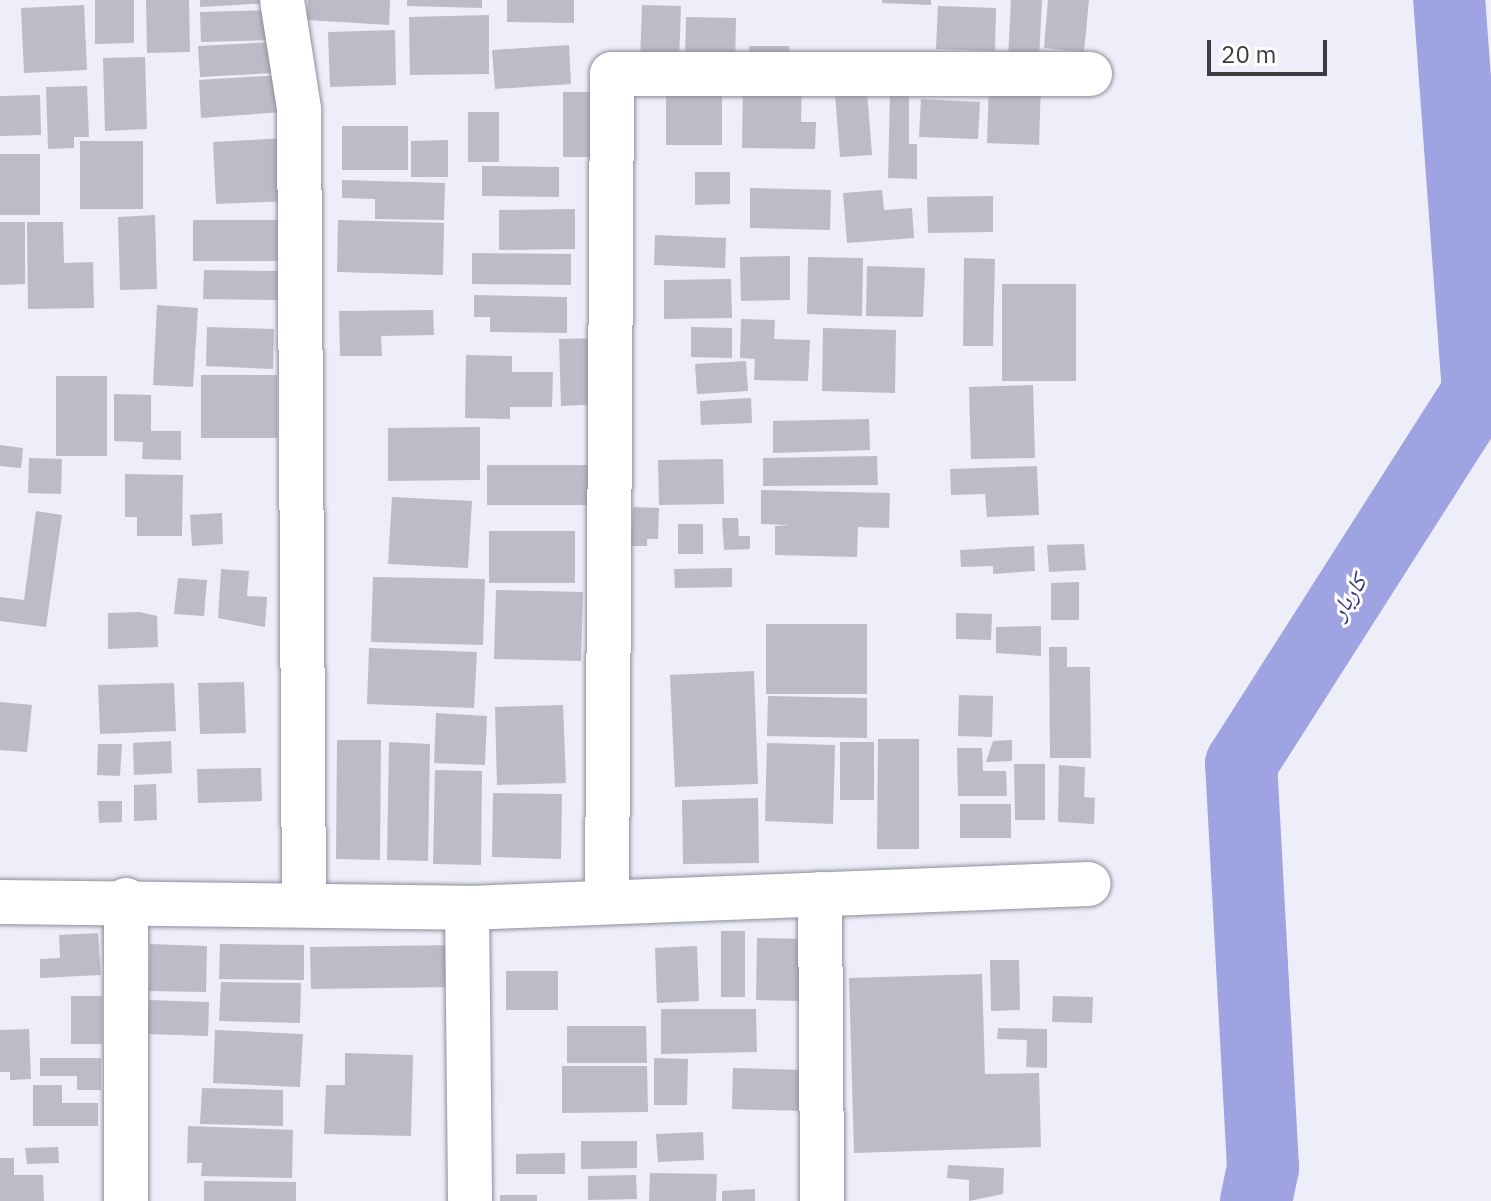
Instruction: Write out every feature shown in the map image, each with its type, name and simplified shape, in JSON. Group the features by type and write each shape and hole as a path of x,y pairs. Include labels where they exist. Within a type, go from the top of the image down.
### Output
{"street":[{"path":"282,0 299,109 304,904"},
{"path":"607,901 612,74 1090,74"},
{"path":"0,902 126,900 467,908 1089,884"},
{"path":"820,894 822,1201"},
{"path":"126,900 126,1201"},
{"path":"467,908 470,1201"}],"building":[{"path":"95,0 134,0 134,43 95,44"},
{"path":"146,0 189,0 190,52 147,53"},
{"path":"200,0 271,0 271,3 200,7"},
{"path":"308,0 390,0 389,25 307,20"},
{"path":"407,0 482,0 482,8 407,6"},
{"path":"507,0 574,0 574,23 507,22"},
{"path":"882,0 931,0 931,5 882,3"},
{"path":"1011,0 1042,0 1039,59 1008,58"},
{"path":"1048,0 1089,0 1084,52 1044,48"},
{"path":"84,5 87,70 24,73 21,8"},
{"path":"642,5 681,6 679,64 640,63"},
{"path":"938,6 996,8 995,51 936,49"},
{"path":"277,10 277,40 201,42 200,12"},
{"path":"489,15 489,74 410,75 409,17"},
{"path":"686,17 736,18 735,66 685,65"},
{"path":"395,30 396,85 330,87 328,32"},
{"path":"273,42 275,73 200,77 198,46"},
{"path":"569,45 571,84 495,89 492,50"},
{"path":"749,46 789,46 789,62 749,62"},
{"path":"145,57 147,129 105,131 103,58"},
{"path":"281,75 283,112 201,118 199,80"},
{"path":"989,79 1041,81 1039,145 987,143"},
{"path":"666,81 722,81 722,145 666,145"},
{"path":"87,86 89,137 74,137 74,148 48,149 46,87"},
{"path":"743,86 802,86 801,122 816,122 815,149 742,148"},
{"path":"867,91 872,155 840,157 835,94"},
{"path":"563,92 597,92 597,157 563,157"},
{"path":"890,92 909,93 909,144 917,144 917,179 888,178"},
{"path":"40,95 41,135 0,136 0,96"},
{"path":"921,99 980,102 978,139 919,137"},
{"path":"468,112 499,112 499,162 468,162"},
{"path":"342,126 408,126 408,170 342,170"},
{"path":"286,138 289,201 216,204 213,142"},
{"path":"448,140 448,177 411,177 411,141"},
{"path":"80,141 143,141 143,209 80,209"},
{"path":"0,154 40,154 40,215 0,215"},
{"path":"482,166 559,167 559,197 482,196"},
{"path":"695,172 730,172 730,204 695,205"},
{"path":"342,180 445,183 444,220 375,219 375,199 342,198"},
{"path":"750,188 831,190 830,230 750,228"},
{"path":"882,190 884,210 912,208 914,238 847,243 843,193"},
{"path":"993,196 993,232 928,233 927,197"},
{"path":"575,209 575,249 499,250 499,210"},
{"path":"155,215 157,289 120,290 118,217"},
{"path":"193,220 281,220 281,261 193,261"},
{"path":"338,220 444,223 443,275 337,272"},
{"path":"0,222 25,222 25,284 0,285"},
{"path":"27,222 63,222 64,263 93,262 94,308 28,309"},
{"path":"655,235 726,238 725,268 654,265"},
{"path":"472,253 571,254 571,285 472,284"},
{"path":"790,256 790,300 741,301 740,257"},
{"path":"808,257 863,258 862,316 807,314"},
{"path":"964,258 995,259 993,346 963,346"},
{"path":"867,266 925,268 923,317 866,316"},
{"path":"204,270 281,271 281,300 203,299"},
{"path":"731,279 732,318 664,319 664,280"},
{"path":"1002,284 1076,284 1076,381 1002,381"},
{"path":"474,295 567,297 567,333 490,332 490,317 474,317"},
{"path":"157,305 198,308 193,387 153,385"},
{"path":"433,310 434,335 381,336 382,356 340,356 339,311"},
{"path":"741,319 775,320 774,339 810,340 808,381 754,380 755,359 740,358"},
{"path":"207,327 274,329 273,369 206,366"},
{"path":"691,327 732,328 732,358 691,357"},
{"path":"823,328 896,330 895,393 822,391"},
{"path":"600,338 602,404 561,406 559,339"},
{"path":"466,355 512,356 512,372 553,372 552,407 510,407 510,419 465,418"},
{"path":"746,361 748,391 697,394 695,364"},
{"path":"201,375 277,375 277,438 201,438"},
{"path":"56,376 107,376 107,456 56,456"},
{"path":"1033,385 1035,458 971,459 969,387"},
{"path":"114,394 151,395 151,431 181,431 181,460 142,459 143,442 114,441"},
{"path":"751,398 752,423 701,425 700,401"},
{"path":"869,419 870,450 773,453 773,421"},
{"path":"480,427 480,480 388,481 388,428"},
{"path":"0,445 23,448 21,468 0,466"},
{"path":"877,456 878,485 763,486 763,458"},
{"path":"29,458 62,459 61,494 28,493"},
{"path":"723,459 724,504 659,505 658,460"},
{"path":"487,465 598,465 598,505 487,505"},
{"path":"1037,466 1039,515 987,517 985,494 951,495 950,469"},
{"path":"125,474 183,475 182,536 137,536 137,517 125,517"},
{"path":"761,490 890,493 889,528 858,527 857,557 775,555 775,526 790,525 761,524"},
{"path":"392,497 472,501 468,568 388,564"},
{"path":"633,507 659,508 658,539 647,539 647,546 631,546"},
{"path":"36,511 62,515 46,627 0,621 0,597 24,600"},
{"path":"222,513 223,544 192,546 190,515"},
{"path":"722,518 738,518 739,536 750,536 750,549 724,550"},
{"path":"678,524 703,524 703,554 678,554"},
{"path":"489,531 575,531 575,583 489,583"},
{"path":"1084,544 1086,570 1049,572 1047,545"},
{"path":"1034,546 1035,571 993,574 993,566 961,567 960,550"},
{"path":"732,568 732,587 675,588 674,569"},
{"path":"221,569 249,571 247,596 267,597 265,627 218,618"},
{"path":"373,577 485,579 483,645 371,642"},
{"path":"178,578 207,580 204,616 174,614"},
{"path":"1079,582 1079,620 1051,620 1051,583"},
{"path":"496,590 583,592 581,661 494,659"},
{"path":"139,612 157,616 158,647 108,649 108,613"},
{"path":"956,613 992,614 991,640 956,639"},
{"path":"766,624 867,624 867,694 766,694"},
{"path":"1041,626 1041,656 996,653 996,627"},
{"path":"1049,647 1067,647 1067,667 1090,667 1091,758 1050,758"},
{"path":"369,648 477,652 474,708 367,704"},
{"path":"754,671 758,784 675,787 670,675"},
{"path":"244,682 246,733 200,734 198,683"},
{"path":"174,683 176,731 100,734 98,685"},
{"path":"959,695 993,696 992,737 958,736"},
{"path":"768,696 867,698 867,738 767,736"},
{"path":"0,702 32,705 27,752 0,750"},
{"path":"563,705 566,783 497,785 495,707"},
{"path":"436,713 487,716 485,765 434,763"},
{"path":"878,739 919,739 919,849 877,849"},
{"path":"337,740 381,740 380,860 336,859"},
{"path":"1012,740 1012,761 986,762 993,741"},
{"path":"171,741 172,773 134,775 133,743"},
{"path":"389,742 430,744 428,861 387,860"},
{"path":"840,742 874,742 874,800 840,800"},
{"path":"767,743 835,745 833,824 765,821"},
{"path":"98,744 122,744 120,776 97,775"},
{"path":"957,748 982,748 983,771 1006,771 1007,796 958,796"},
{"path":"1014,764 1045,764 1045,820 1015,820"},
{"path":"1059,765 1085,767 1084,797 1095,798 1094,824 1058,822"},
{"path":"261,768 262,801 198,803 197,769"},
{"path":"435,770 482,771 481,865 433,864"},
{"path":"156,784 157,820 134,821 134,785"},
{"path":"493,793 562,794 561,859 492,857"},
{"path":"758,798 759,863 683,864 682,800"},
{"path":"98,801 122,801 122,822 99,823"},
{"path":"960,804 1011,804 1011,838 960,838"},
{"path":"721,931 745,931 745,997 721,997"},
{"path":"98,933 101,975 40,978 40,959 60,958 59,935"},
{"path":"757,938 802,939 802,1001 756,1000"},
{"path":"150,944 207,946 206,992 149,991"},
{"path":"220,944 304,945 304,980 219,979"},
{"path":"456,945 457,987 311,989 310,947"},
{"path":"697,946 699,1001 657,1003 655,948"},
{"path":"990,960 1019,960 1020,1010 991,1011"},
{"path":"506,971 558,971 558,1010 506,1010"},
{"path":"982,974 985,1074 1039,1073 1041,1147 854,1153 849,978"},
{"path":"221,982 301,983 300,1023 219,1021"},
{"path":"71,996 102,996 102,1044 71,1044"},
{"path":"1053,996 1093,997 1092,1023 1052,1022"},
{"path":"149,1000 209,1002 208,1036 148,1034"},
{"path":"661,1009 756,1009 757,1052 661,1054"},
{"path":"567,1026 646,1026 647,1063 567,1063"},
{"path":"998,1028 1047,1029 1047,1068 1026,1067 1027,1040 997,1039"},
{"path":"29,1029 31,1079 10,1080 10,1072 0,1072 0,1030"},
{"path":"215,1030 303,1034 300,1087 213,1083"},
{"path":"345,1053 413,1055 411,1136 324,1134 326,1085 345,1085"},
{"path":"40,1058 101,1058 101,1090 77,1090 77,1076 40,1076"},
{"path":"654,1058 688,1059 687,1105 654,1105"},
{"path":"562,1066 647,1066 648,1112 562,1113"},
{"path":"733,1068 806,1070 805,1111 732,1109"},
{"path":"33,1085 62,1085 62,1103 98,1103 98,1126 33,1126"},
{"path":"202,1088 283,1090 283,1126 200,1124"},
{"path":"188,1126 293,1130 292,1178 201,1176 202,1163 187,1163"},
{"path":"703,1132 704,1160 658,1162 656,1134"},
{"path":"581,1141 637,1141 637,1168 581,1169"},
{"path":"58,1147 59,1163 27,1164 25,1148"},
{"path":"565,1153 565,1174 516,1174 516,1154"},
{"path":"0,1158 14,1158 14,1175 43,1175 44,1201 0,1201"},
{"path":"948,1165 1004,1168 1003,1194 969,1201 969,1180 947,1178"},
{"path":"650,1173 717,1174 716,1201 649,1201"},
{"path":"636,1175 637,1199 588,1200 588,1176"},
{"path":"204,1181 296,1182 296,1201 204,1201"},
{"path":"755,1189 755,1201 722,1201 722,1191"},
{"path":"500,1195 537,1195 537,1201 500,1201"}],"waterway":[{"name":"کاربار","path":"1256,1201 1263,1168 1241,764 1478,392 1449,0"}]}
